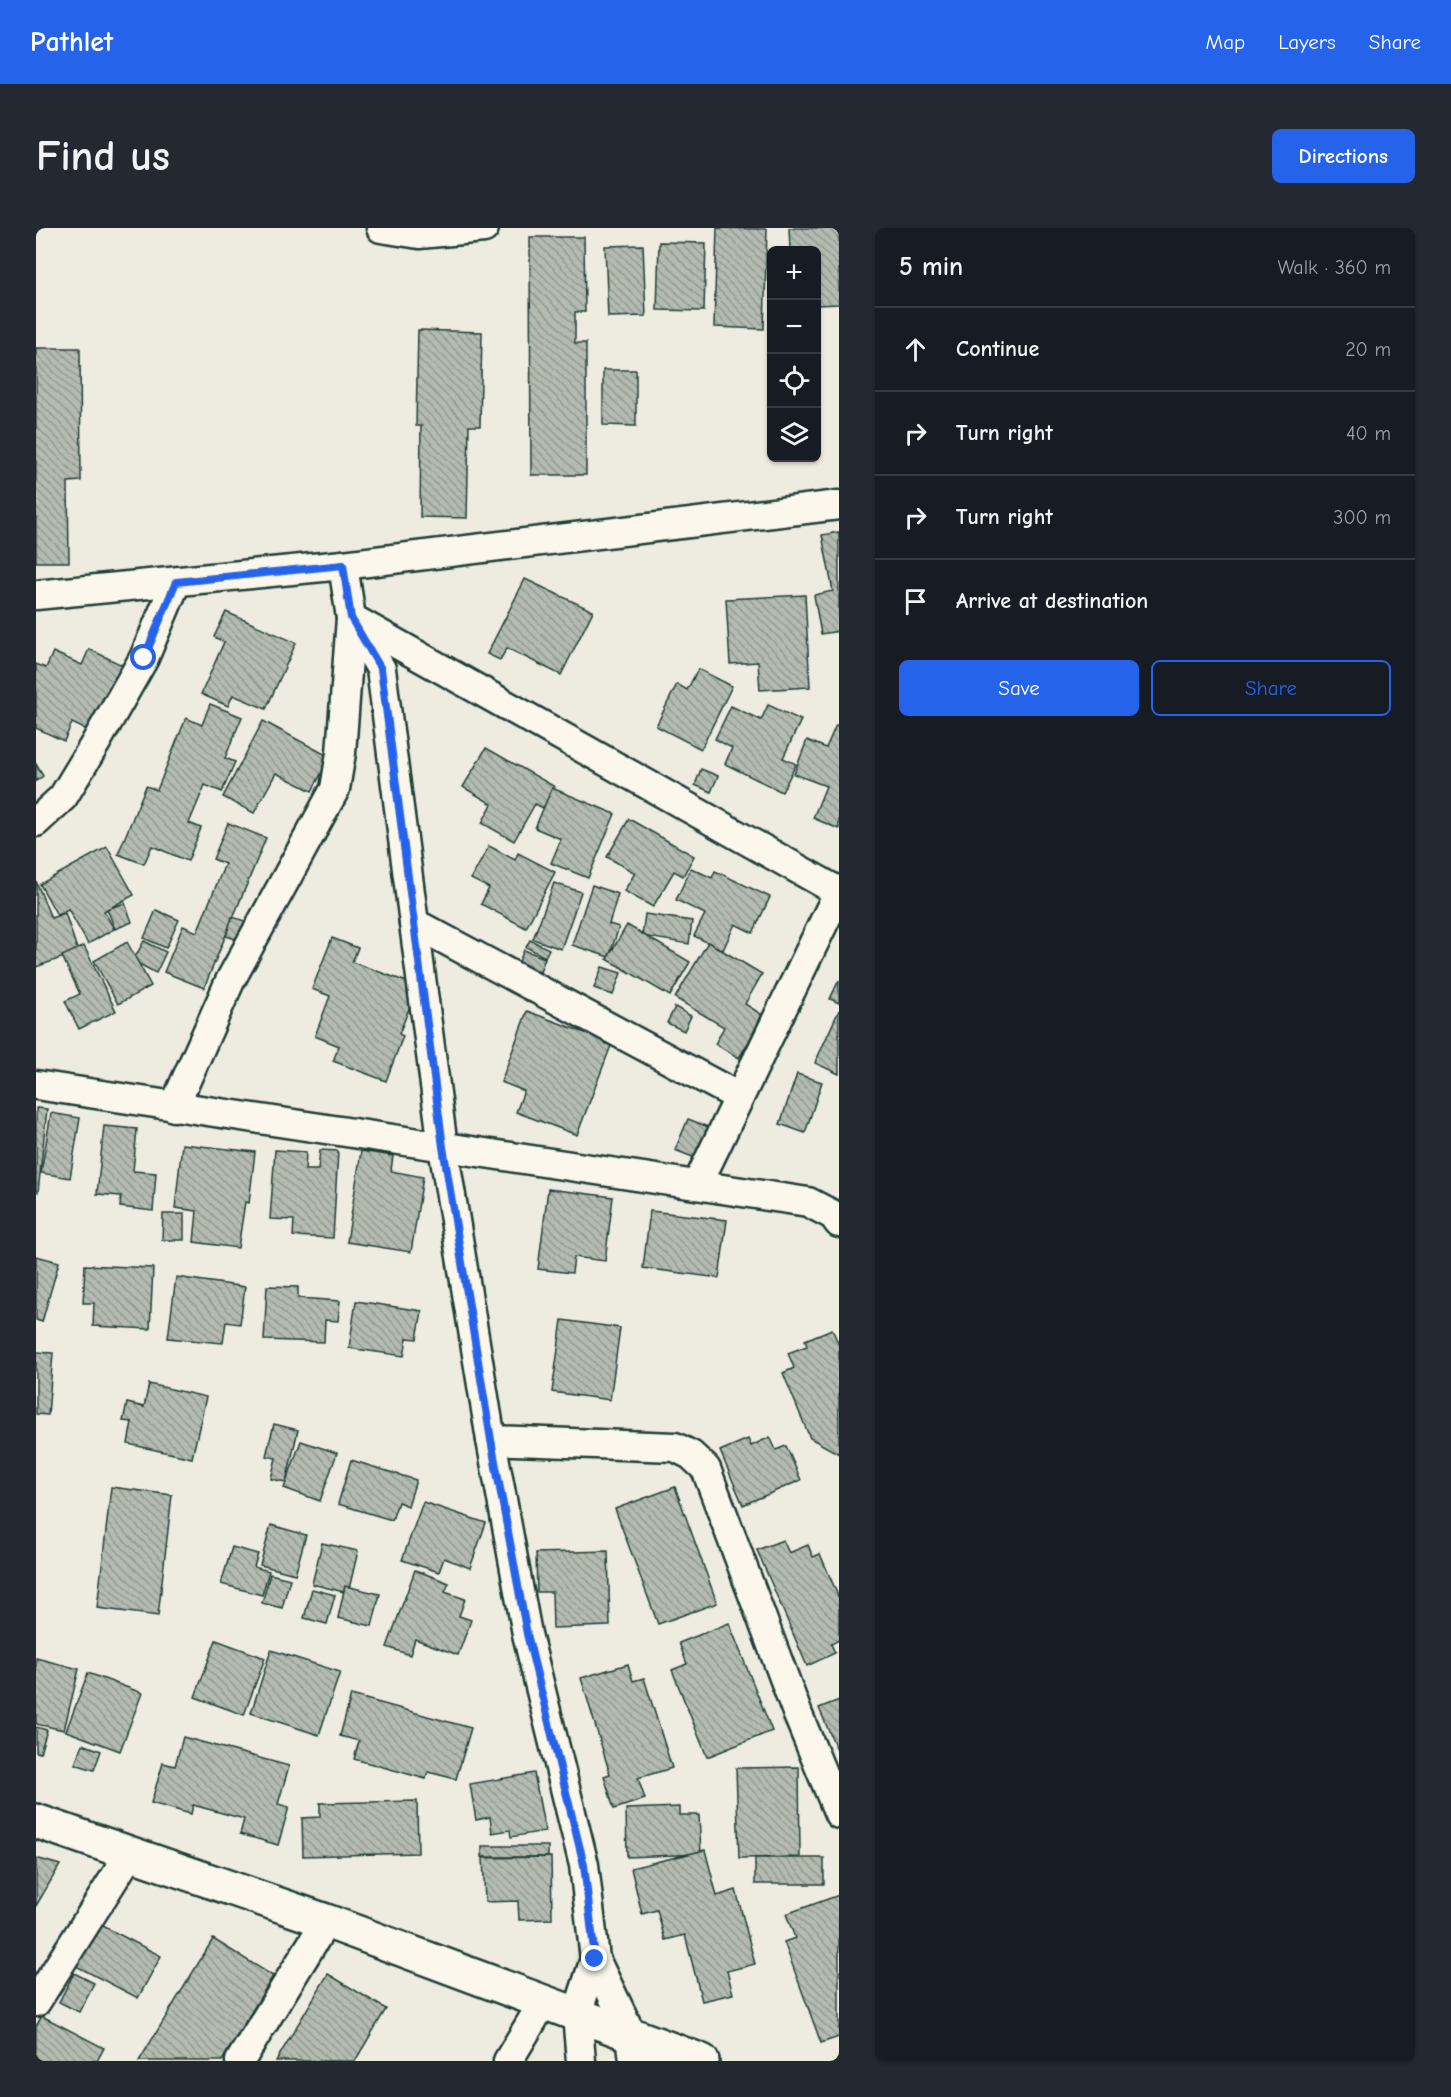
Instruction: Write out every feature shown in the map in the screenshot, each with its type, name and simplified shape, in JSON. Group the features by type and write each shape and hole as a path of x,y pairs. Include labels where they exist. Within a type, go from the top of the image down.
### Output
{"street":[{"path":"381,228 419,234 484,228"},
{"path":"36,595 343,565 839,505"},
{"path":"174,1107 230,981 335,789 341,753 351,618 343,565"},
{"path":"36,822 63,797 100,734 144,658 176,582"},
{"path":"351,618 839,892 697,1185"},
{"path":"351,618 381,669 443,1147 491,1440 527,1634 584,1865 595,1959 632,2048"},
{"path":"414,923 739,1097"},
{"path":"36,1085 808,1202 833,1215 839,1223"},
{"path":"491,1440 675,1447 692,1455 706,1469 798,1715 839,1814"},
{"path":"36,1821 129,1855 326,1921 544,2001 577,2014 632,2048 702,2061"},
{"path":"36,2002 129,1855"},
{"path":"240,2061 326,1921"},
{"path":"581,2061 577,2014 595,1959"},
{"path":"508,2061 544,2001"}],"building":[{"path":"717,228 767,229 764,329 714,327"},
{"path":"789,228 839,228 839,304 821,305 821,246 790,246"},
{"path":"530,237 584,237 585,312 575,312 575,343 586,343 586,475 531,475"},
{"path":"659,242 706,243 704,311 657,310"},
{"path":"643,245 646,316 608,317 605,246"},
{"path":"418,330 482,332 480,426 469,426 467,518 420,517 421,426 416,426"},
{"path":"36,348 80,348 81,481 68,482 69,562 36,562"},
{"path":"603,370 636,370 636,426 603,425"},
{"path":"839,532 839,631 821,634 814,595 833,591 822,535"},
{"path":"525,579 593,611 561,675 507,648 500,660 487,654"},
{"path":"805,595 810,687 760,690 758,662 730,664 726,599"},
{"path":"226,612 296,643 266,709 233,695 228,706 201,694 224,642 214,637"},
{"path":"89,649 122,665 91,732 72,723 64,741 36,728 36,664 46,668 53,652 82,665"},
{"path":"698,669 732,686 701,749 656,726 677,684 687,690"},
{"path":"210,704 242,717 225,758 235,762 222,792 205,785 189,823 201,828 188,861 152,846 144,864 118,854 146,786 157,790 186,718 202,725"},
{"path":"768,705 801,720 783,758 796,764 782,792 725,764 732,748 715,739 731,706 761,720"},
{"path":"263,721 330,757 312,791 276,773 254,813 223,797"},
{"path":"836,725 839,726 839,829 813,818 826,786 794,774 807,740 826,748"},
{"path":"486,748 555,787 543,808 535,804 514,841 482,823 492,804 463,787"},
{"path":"36,764 43,776 36,781"},
{"path":"701,769 718,776 711,792 695,785"},
{"path":"552,788 615,814 588,878 551,863 561,839 535,828"},
{"path":"629,819 694,856 683,876 674,871 653,907 624,891 635,873 607,857"},
{"path":"228,823 266,838 204,988 164,972 183,926 197,932 225,864 213,859"},
{"path":"489,846 515,860 518,853 555,872 526,928 481,904 489,888 471,879"},
{"path":"107,847 134,895 104,911 114,929 88,944 68,909 57,915 40,884"},
{"path":"691,868 712,878 715,871 770,897 753,933 735,924 723,950 694,936 705,914 676,900"},
{"path":"36,881 51,918 65,913 78,952 36,967"},
{"path":"554,883 581,892 561,949 533,939"},
{"path":"592,885 618,894 609,924 619,927 609,957 572,945"},
{"path":"125,903 132,922 115,929 107,909"},
{"path":"156,910 179,920 166,948 144,938"},
{"path":"645,914 692,921 689,944 642,936"},
{"path":"232,917 258,925 252,944 226,936"},
{"path":"627,925 690,962 670,996 607,959"},
{"path":"332,938 358,948 352,962 418,986 399,1034 403,1036 386,1081 333,1061 339,1046 315,1036 330,996 312,989"},
{"path":"530,940 549,949 545,957 526,947"},
{"path":"144,941 166,952 156,973 133,961"},
{"path":"127,942 151,986 118,1004 94,961"},
{"path":"708,942 762,974 745,1004 764,1016 739,1058 715,1044 724,1027 675,998"},
{"path":"84,946 116,1011 79,1029 65,1001 80,994 62,956"},
{"path":"524,950 545,958 540,972 518,964"},
{"path":"602,967 621,973 613,995 594,988"},
{"path":"839,980 839,1003 830,999"},
{"path":"675,1007 691,1016 684,1031 667,1023"},
{"path":"839,1010 839,1074 815,1063"},
{"path":"527,1011 612,1043 577,1135 516,1112 524,1091 501,1082"},
{"path":"797,1074 822,1082 805,1133 780,1124"},
{"path":"36,1108 47,1109 38,1192 36,1191"},
{"path":"51,1113 80,1118 70,1178 41,1173"},
{"path":"688,1119 716,1130 703,1161 675,1150"},
{"path":"104,1126 137,1129 133,1171 156,1173 153,1211 120,1207 121,1196 97,1194"},
{"path":"182,1144 255,1152 249,1203 245,1202 238,1248 194,1242 197,1211 175,1208"},
{"path":"275,1150 306,1152 305,1170 318,1170 320,1150 338,1151 333,1238 293,1236 294,1220 270,1219"},
{"path":"361,1151 393,1156 391,1171 423,1177 411,1252 347,1242"},
{"path":"548,1189 613,1197 605,1261 574,1257 572,1273 538,1269"},
{"path":"650,1211 727,1220 719,1278 643,1268"},
{"path":"163,1214 184,1214 184,1240 162,1240"},
{"path":"36,1256 59,1262 42,1322 36,1320"},
{"path":"85,1265 153,1268 150,1329 93,1326 94,1303 83,1303"},
{"path":"176,1277 245,1287 240,1324 226,1322 223,1343 168,1338"},
{"path":"267,1286 298,1287 298,1298 340,1301 338,1321 325,1320 324,1342 264,1340"},
{"path":"356,1301 422,1311 417,1339 407,1338 404,1356 349,1348"},
{"path":"562,1320 620,1328 610,1400 552,1392"},
{"path":"832,1329 839,1345 839,1454 810,1438 783,1373 794,1368 788,1353 807,1346 805,1340"},
{"path":"36,1352 53,1353 48,1415 36,1414"},
{"path":"149,1384 206,1397 192,1458 128,1444 132,1422 123,1421 127,1403 144,1407"},
{"path":"274,1424 298,1430 286,1482 271,1479 276,1458 266,1456"},
{"path":"770,1437 776,1450 786,1446 801,1480 743,1505 720,1451 748,1439 751,1446"},
{"path":"301,1441 337,1453 320,1501 284,1488"},
{"path":"351,1460 416,1480 408,1506 398,1502 392,1520 338,1504"},
{"path":"111,1487 172,1495 158,1616 97,1608"},
{"path":"675,1487 717,1603 658,1624 615,1509"},
{"path":"423,1502 486,1523 470,1568 444,1558 439,1572 402,1560"},
{"path":"271,1525 306,1535 295,1574 260,1565"},
{"path":"783,1540 789,1553 808,1545 813,1557 820,1554 839,1598 839,1640 831,1644 835,1653 807,1666 757,1550"},
{"path":"322,1543 358,1551 348,1593 312,1584"},
{"path":"232,1547 258,1554 254,1567 269,1571 262,1595 221,1584"},
{"path":"608,1551 610,1626 553,1628 552,1592 537,1592 536,1553"},
{"path":"415,1570 449,1583 445,1592 465,1599 459,1616 471,1620 458,1655 415,1639 410,1655 387,1647"},
{"path":"270,1574 290,1579 282,1608 262,1603"},
{"path":"345,1586 380,1594 372,1626 338,1618"},
{"path":"312,1589 335,1595 327,1624 304,1618"},
{"path":"729,1623 772,1731 707,1757 672,1670 687,1664 679,1643"},
{"path":"216,1640 265,1658 244,1715 195,1697"},
{"path":"271,1650 340,1672 319,1735 251,1713"},
{"path":"36,1658 79,1669 64,1730 36,1724"},
{"path":"628,1664 633,1681 644,1678 672,1768 638,1778 645,1799 614,1809 604,1776 610,1774 581,1678"},
{"path":"88,1673 142,1693 120,1751 66,1731"},
{"path":"351,1695 471,1728 456,1779 428,1772 426,1779 354,1759 359,1741 340,1736"},
{"path":"839,1700 839,1755 819,1708"},
{"path":"36,1727 47,1730 40,1753 36,1752"},
{"path":"183,1737 289,1766 278,1804 289,1807 278,1845 240,1834 244,1819 193,1805 191,1814 151,1803 163,1763 175,1766"},
{"path":"83,1744 101,1751 94,1770 75,1764"},
{"path":"799,1767 800,1857 739,1858 736,1768"},
{"path":"534,1773 545,1831 511,1837 510,1830 492,1833 490,1817 476,1820 470,1784"},
{"path":"417,1801 418,1853 303,1856 302,1818 320,1817 320,1803"},
{"path":"679,1807 679,1815 699,1815 701,1854 627,1857 626,1809"},
{"path":"482,1846 548,1846 548,1857 482,1857"},
{"path":"705,1850 717,1896 736,1890 755,1964 727,1971 733,1994 702,2001 685,1935 665,1940 657,1910 642,1914 631,1868"},
{"path":"551,1857 552,1919 519,1920 518,1901 485,1902 483,1858"},
{"path":"36,1858 60,1865 36,1906"},
{"path":"755,1858 824,1858 824,1884 755,1884"},
{"path":"839,1895 839,2037 821,2043 784,1942 795,1938 786,1914"},
{"path":"99,1924 161,1956 138,1998 76,1966"},
{"path":"213,1939 273,1976 222,2061 139,2061"},
{"path":"74,1973 94,1983 79,2012 59,2002"},
{"path":"328,1974 386,2009 355,2061 276,2061"},
{"path":"42,2016 104,2048 97,2061 36,2061 36,2026"}],"route":[{"path":"144,658 176,582 343,565 351,618 381,669 443,1147 491,1440 527,1634 584,1865 595,1959"}]}
